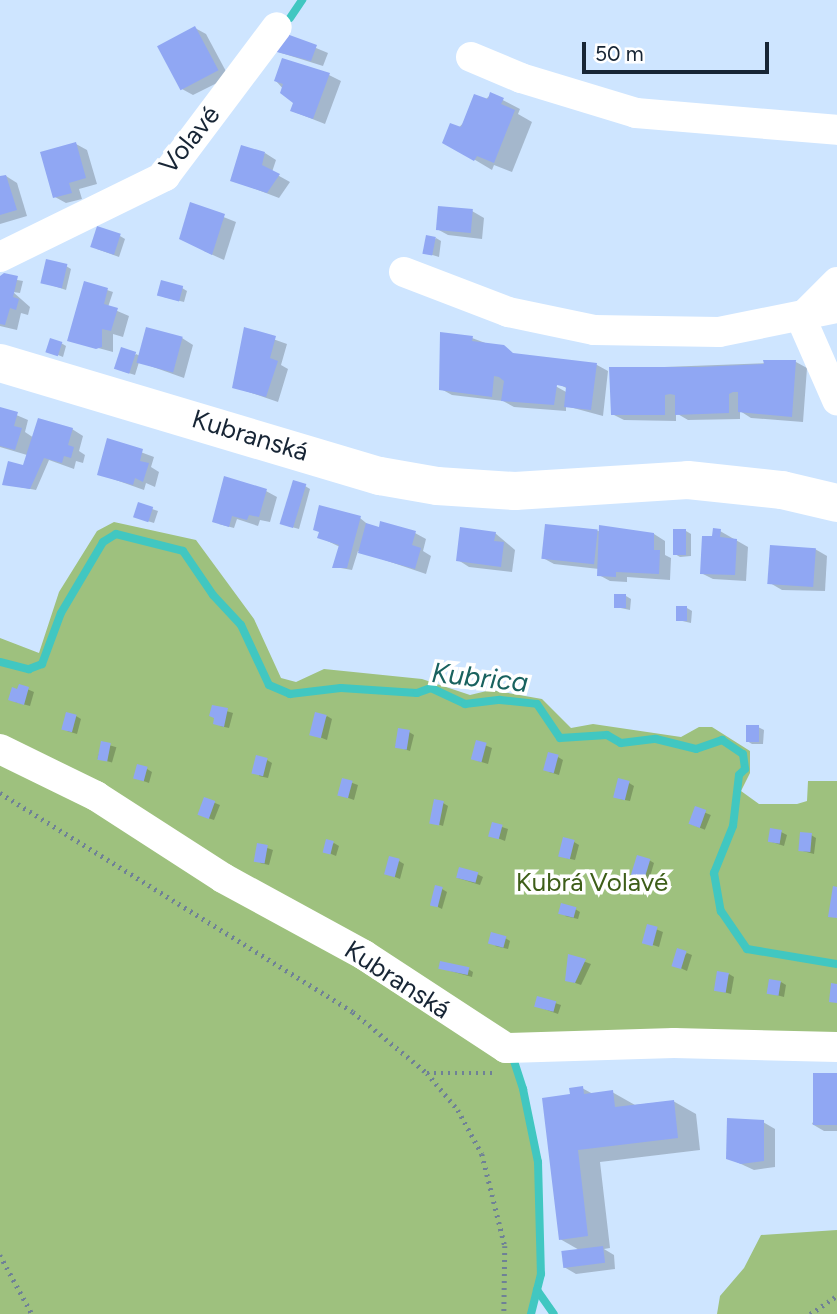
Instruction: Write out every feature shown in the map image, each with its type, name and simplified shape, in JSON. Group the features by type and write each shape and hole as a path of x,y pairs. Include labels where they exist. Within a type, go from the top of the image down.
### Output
{"street":[{"name":"Volavé","path":"0,257 165,176 277,27"},
{"path":"471,57 521,78 636,113 837,130"},
{"path":"404,272 508,312 594,330 719,332 801,318 837,308"},
{"path":"801,318 837,282"},
{"path":"801,318 837,400"},
{"name":"Kubranská","path":"0,363 380,476 437,486 515,491 688,480 782,490 837,503"},
{"name":"Kubranská","path":"0,749 96,796 223,878 364,955 506,1048"},
{"path":"506,1048 674,1044 837,1047"}],"path":[{"path":"0,793 353,1012 426,1073 457,1110 482,1154 505,1246 504,1314"},
{"path":"426,1073 495,1073 506,1048"},
{"path":"0,1255 32,1314"},
{"path":"810,1314 837,1296"}],"green space":[{"name":"Kubrá Volavé","path":"114,522 196,540 254,619 281,678 296,682 324,669 422,679 470,695 491,690 542,699 571,728 593,724 681,737 699,727 712,727 750,751 750,773 741,791 759,804 797,804 807,801 808,781 837,781 837,1041 524,1041 0,743 0,638 39,653 59,592 97,531"},
{"path":"0,758 56,783 515,1059 539,1150 541,1258 529,1314 0,1314"},
{"path":"837,1230 837,1314 717,1314 720,1296 744,1268 761,1235"}],"building":[{"path":"195,26 218,70 181,90 157,46"},
{"path":"284,33 317,45 311,61 273,51"},
{"path":"282,58 330,73 313,119 290,111 293,103 280,93 283,84 274,81"},
{"path":"490,92 504,98 501,104 515,110 494,163 477,156 474,161 442,143 450,123 461,127 474,94 488,99"},
{"path":"76,142 86,178 69,183 72,193 53,198 40,152"},
{"path":"241,145 265,152 262,165 280,174 267,193 230,181"},
{"path":"6,175 17,210 0,215 0,176"},
{"path":"190,202 225,214 212,255 179,239"},
{"path":"438,206 473,209 471,233 436,230"},
{"path":"97,226 121,234 114,255 90,247"},
{"path":"426,235 436,237 432,256 422,254"},
{"path":"46,259 67,264 62,288 40,283"},
{"path":"4,273 18,276 13,297 19,299 16,310 10,308 5,325 0,324 0,276"},
{"path":"161,280 183,286 179,301 157,295"},
{"path":"84,281 108,288 104,304 118,308 111,331 102,329 102,347 96,349 67,341"},
{"path":"146,327 183,337 173,373 136,363"},
{"path":"244,327 276,336 270,358 278,361 266,397 232,388"},
{"path":"440,332 473,336 472,341 504,345 513,353 597,363 591,410 564,407 566,387 557,385 554,405 501,401 504,381 494,376 492,397 439,390"},
{"path":"50,338 62,342 58,356 45,352"},
{"path":"121,347 136,352 129,374 114,369"},
{"path":"763,360 796,360 792,417 738,412 738,392 729,394 729,413 675,415 675,395 670,394 665,395 665,415 611,415 609,367 701,367 764,364"},
{"path":"0,407 18,412 14,426 22,428 15,450 0,446"},
{"path":"38,418 73,428 68,445 74,447 71,458 64,456 62,463 44,458 30,489 2,485 8,461 23,465"},
{"path":"107,438 143,449 140,461 149,463 143,482 135,478 133,485 97,475"},
{"path":"224,476 267,489 259,517 249,515 247,520 232,516 229,527 212,522"},
{"path":"293,480 306,484 293,528 280,524"},
{"path":"138,502 153,507 148,522 133,517"},
{"path":"319,505 361,516 347,568 332,568 339,545 317,538 319,532 313,530"},
{"path":"380,521 416,531 412,545 421,548 415,569 358,553 366,523 379,527"},
{"path":"545,524 598,530 594,564 541,559"},
{"path":"599,525 654,533 654,550 660,550 659,574 616,572 616,577 597,576"},
{"path":"460,527 496,532 494,541 504,542 501,567 456,561"},
{"path":"713,528 721,529 720,537 737,539 735,575 700,574 702,536 712,536"},
{"path":"673,529 686,529 686,555 673,555"},
{"path":"770,545 816,548 813,587 767,584"},
{"path":"614,594 626,594 626,608 614,608"},
{"path":"676,606 687,606 687,621 676,621"},
{"path":"19,684 29,687 24,705 8,700 12,687 17,689"},
{"path":"212,705 228,708 224,727 213,724 214,718 209,716"},
{"path":"66,712 77,715 72,732 61,729"},
{"path":"315,712 327,715 321,738 309,735"},
{"path":"746,725 759,725 759,742 746,742"},
{"path":"398,728 410,730 407,750 395,748"},
{"path":"476,740 487,743 481,762 471,759"},
{"path":"101,741 111,743 107,762 97,760"},
{"path":"548,752 559,755 554,773 543,770"},
{"path":"256,755 268,758 263,776 251,773"},
{"path":"137,764 148,767 144,781 133,778"},
{"path":"342,778 353,781 348,798 337,795"},
{"path":"618,778 630,781 625,800 613,797"},
{"path":"204,797 215,801 209,819 198,815"},
{"path":"434,799 444,801 439,825 429,824"},
{"path":"695,806 706,810 700,828 689,824"},
{"path":"492,822 503,825 499,839 488,836"},
{"path":"770,828 782,830 780,844 768,842"},
{"path":"800,832 812,833 810,852 798,851"},
{"path":"563,837 575,840 570,859 558,856"},
{"path":"326,839 334,841 330,855 323,853"},
{"path":"257,843 268,845 265,864 254,862"},
{"path":"637,855 650,859 644,879 631,875"},
{"path":"389,856 400,859 395,877 384,874"},
{"path":"459,867 478,872 475,883 456,878"},
{"path":"435,885 443,887 438,907 430,905"},
{"path":"833,886 837,887 837,918 828,917"},
{"path":"561,903 576,907 574,918 558,914"},
{"path":"647,924 658,927 652,946 642,943"},
{"path":"491,932 506,936 503,948 488,944"},
{"path":"677,948 687,951 681,969 671,966"},
{"path":"568,954 586,959 575,983 565,981"},
{"path":"440,961 469,967 468,975 438,969"},
{"path":"717,971 729,973 726,993 714,991"},
{"path":"769,979 781,981 779,996 767,994"},
{"path":"831,983 837,984 837,1003 829,1002"},
{"path":"537,996 556,1001 553,1012 534,1007"},
{"path":"813,1073 837,1073 837,1125 813,1125"},
{"path":"583,1086 584,1094 613,1090 615,1107 674,1100 678,1138 578,1150 588,1236 559,1240 542,1098 570,1094 569,1088"},
{"path":"727,1118 764,1120 764,1161 741,1164 726,1159"},
{"path":"603,1246 605,1263 563,1268 561,1251"}],"waterway":[{"path":"290,18 302,0"},
{"name":"Kubrica","path":"0,662 29,669 42,664 61,613 103,542 116,534 183,551 213,595 241,625 269,685 290,694 341,688 417,693 431,688 465,704 500,700 537,704 560,738 607,735 621,743 656,739 696,749 722,740 743,754 745,769 739,775 733,826 714,873 721,911 747,949 837,964"},
{"path":"507,1056 513,1058 523,1089 538,1162 541,1274 537,1290 554,1314"},
{"path":"531,1314 537,1290"}]}
